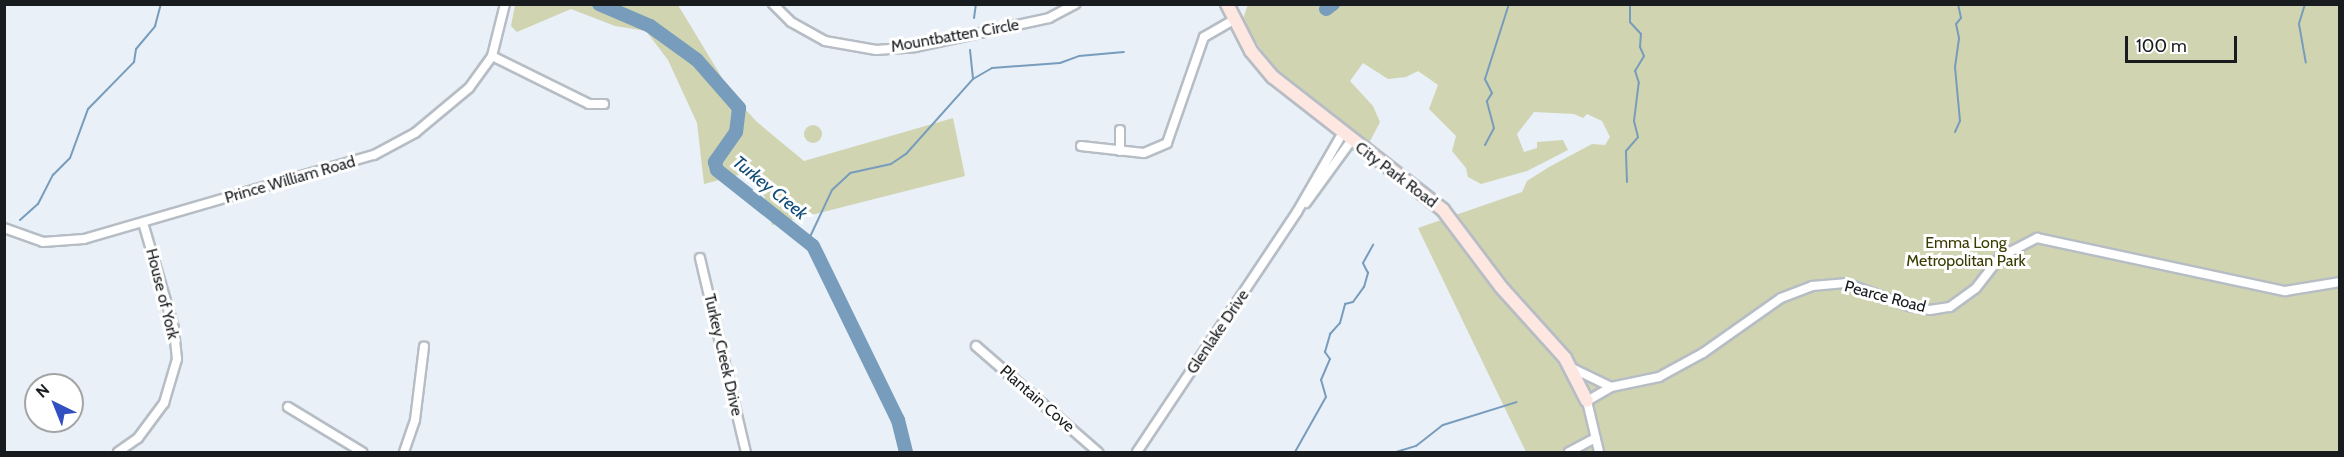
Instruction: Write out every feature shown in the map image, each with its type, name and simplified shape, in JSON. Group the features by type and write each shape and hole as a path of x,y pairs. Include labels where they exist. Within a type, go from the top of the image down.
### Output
{"street":[{"name":"Prince William Road","path":"4,228 28,238 57,243 143,223 374,155 394,146 457,100 492,56 506,4"},
{"name":"Mountbatten Circle","path":"773,4 791,22 825,41 876,50 915,47 1049,18 1075,4"},
{"name":"City Park Road","path":"1227,4 1251,51 1273,77 1347,138 1443,210 1501,287 1574,369 1587,400 1599,453"},
{"path":"1081,146 1144,153 1167,143 1204,37 1234,20"},
{"path":"492,56 589,104 604,104"},
{"path":"1120,130 1120,152"},
{"name":"Glenlake Drive","path":"1137,453 1298,212 1325,181 1347,138"},
{"name":"House of York","path":"121,452 138,438 164,403 177,359 174,328 143,223"},
{"name":"Pearce Road","path":"1587,400 1611,387 1659,377 1703,353 1781,298 1812,286 1845,283 1909,306 1930,310 1950,307 1976,288 2000,257 2037,238 2286,291 2340,282"},
{"name":"Turkey Creek Drive","path":"700,258 746,453"},
{"name":"Plantain Cove","path":"976,346 1098,453"},
{"path":"404,453 415,420 424,347"},
{"path":"1574,369 1611,387"},
{"path":"288,407 362,453"},
{"path":"1569,453 1595,438"}],"green space":[{"name":"Emma Long Metropolitan Park","path":"1248,4 2339,5 2339,452 1526,452 1418,228 1522,192 1527,181 1549,167 1592,144 1605,145 1610,137 1602,121 1587,114 1583,118 1574,114 1534,112 1517,134 1524,152 1537,148 1537,142 1563,140 1568,150 1527,171 1481,184 1468,177 1466,168 1452,151 1456,136 1429,109 1438,85 1418,71 1406,77 1388,79 1363,63 1350,81 1373,106 1380,122 1369,143 1279,75 1242,22"},
{"path":"515,5 678,5 733,96 757,122 804,161 953,118 965,176 772,225 757,170 704,184 697,123 668,60 646,31 615,26 571,9 517,32 511,26"},
{"path":"813,125 819,128 822,134 819,140 813,143 807,140 804,134 807,128"}],"waterway":[{"path":"20,220 38,204 53,175 70,158 88,109 134,62 136,49 155,26 161,4"},
{"name":"Turkey Creek","path":"599,4 650,26 697,60 739,108 736,132 715,162 717,170 813,246 898,420 906,452"},
{"path":"974,18 976,4"},
{"path":"1326,9 1333,4"},
{"path":"1485,145 1494,128 1487,101 1492,93 1485,79 1509,4"},
{"path":"1627,182 1626,151 1638,137 1634,121 1639,83 1635,71 1644,56 1640,47 1641,34 1630,22 1630,4"},
{"path":"1955,132 1960,121 1955,67 1959,38 1956,24 1961,18 1958,4"},
{"path":"2305,4 2299,24 2306,62"},
{"path":"970,50 973,79"},
{"path":"808,241 832,190 850,173 891,164 906,154 973,79 992,68 1060,63 1079,56 1124,52"},
{"path":"1295,452 1326,397 1321,380 1330,359 1325,352 1330,334 1340,323 1345,304 1353,302 1364,287 1368,273 1363,263 1373,245"},
{"path":"1396,452 1416,446 1443,425 1517,402"}]}
